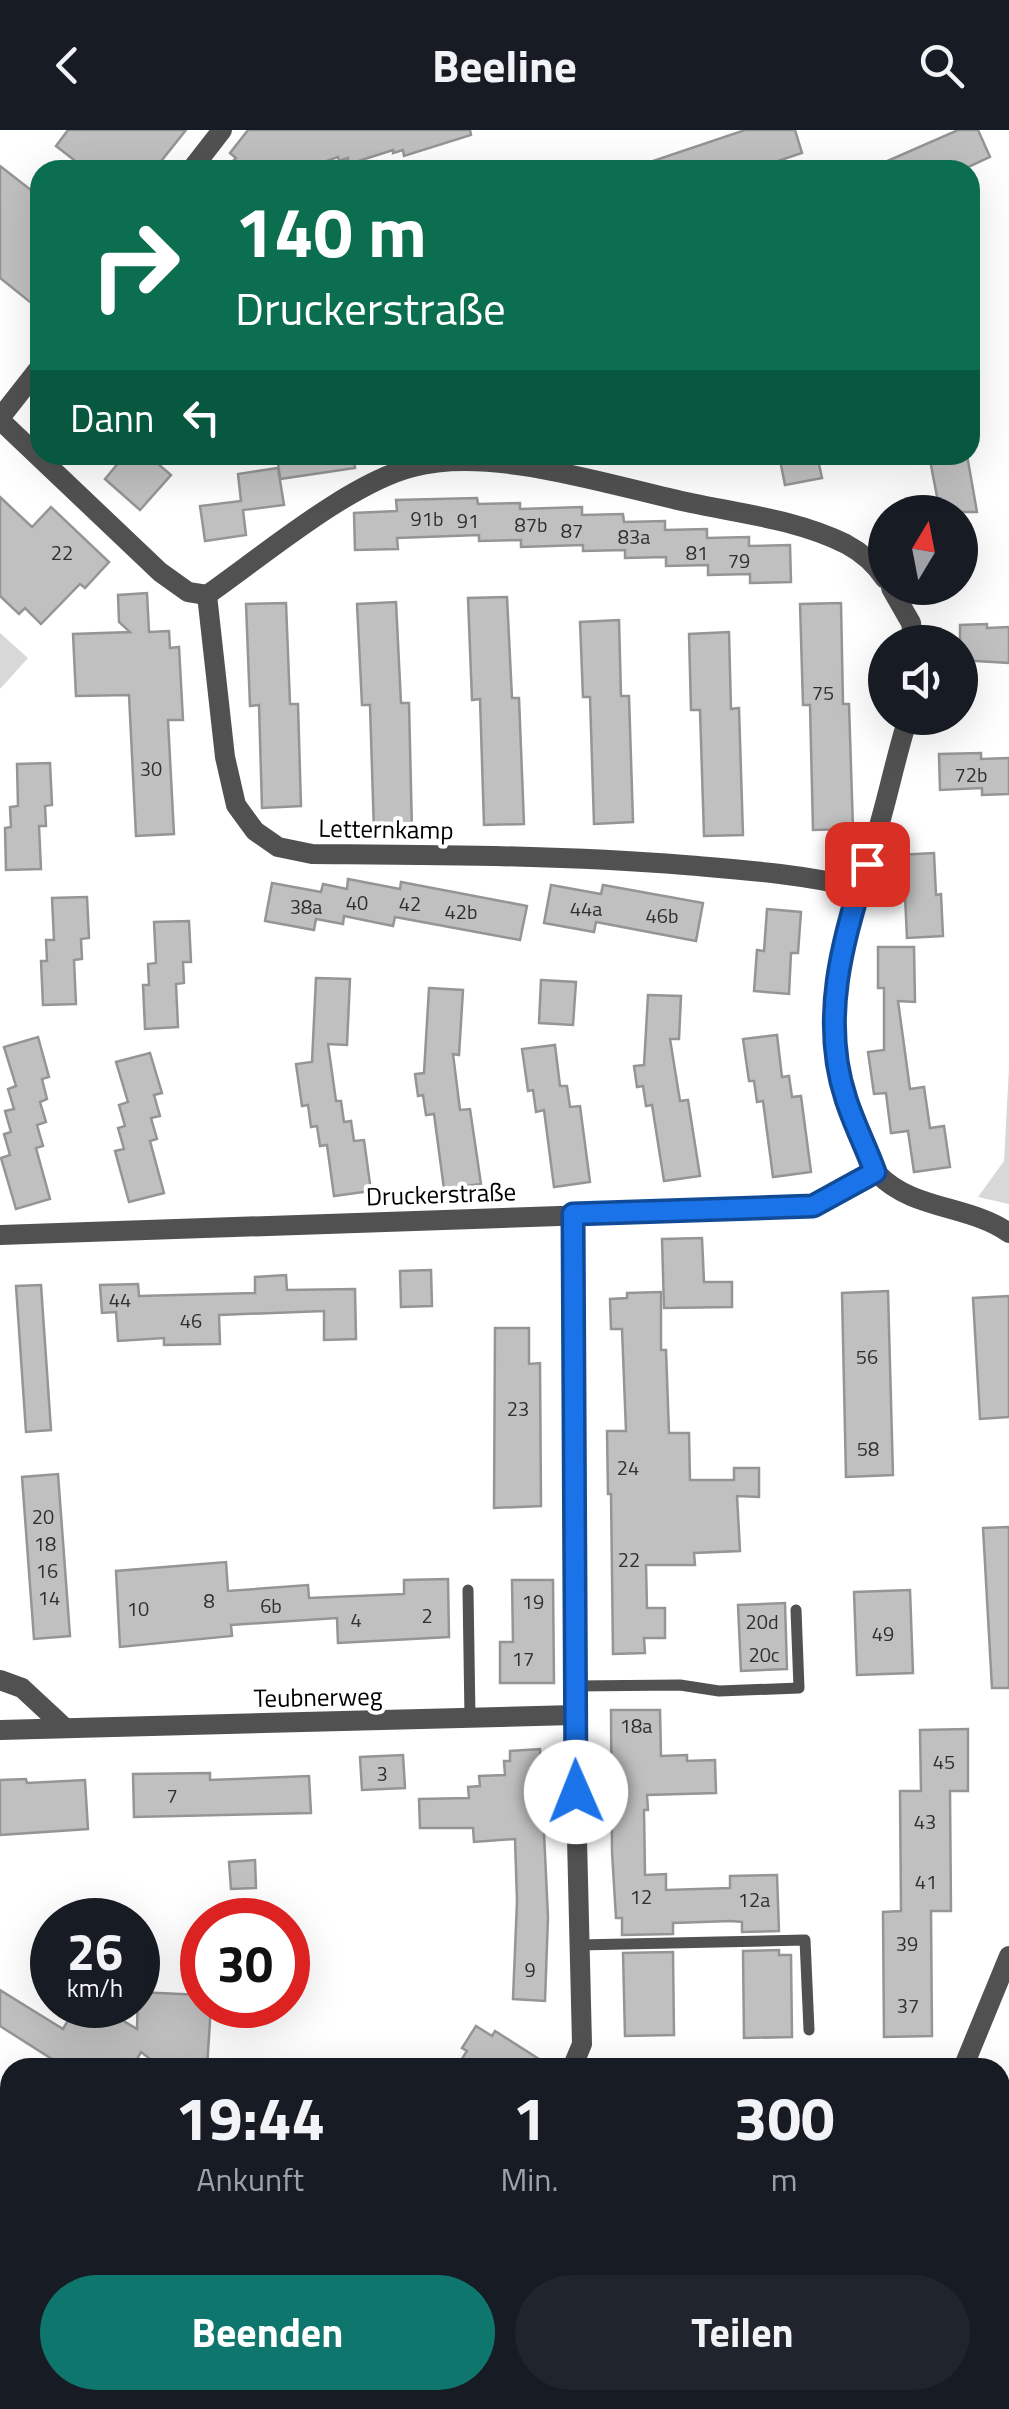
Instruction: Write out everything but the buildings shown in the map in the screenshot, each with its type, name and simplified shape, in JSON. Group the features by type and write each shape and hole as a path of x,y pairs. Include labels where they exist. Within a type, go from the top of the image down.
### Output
{"street":[{"path":"200,160 222,130"},
{"path":"30,379 0,419 30,448"},
{"path":"48,465 160,572 188,592 207,595 368,484 424,465"},
{"path":"502,465 801,526 848,545 868,559"},
{"name":"Letternkamp","path":"207,595 225,757 236,805 254,831 278,847 312,854 642,862 787,874 859,888"},
{"path":"903,735 836,984 837,1064 846,1101 875,1172 902,1192 1009,1233"},
{"name":"Druckerstraße","path":"0,1234 813,1206 875,1172"},
{"path":"573,1214 574,1716 582,2044 576,2058"},
{"path":"0,1680 22,1688 64,1728"},
{"name":"Teubnerweg","path":"0,1730 574,1716"},
{"path":"967,2058 1009,1956"}],"lane":[{"path":"468,1590 470,1718"},
{"path":"574,1686 799,1688 796,1610"},
{"path":"579,1945 805,1940 809,2030"}],"green space":[{"path":"0,633 28,658 0,689"},
{"path":"1009,1067 1009,1204 978,1197 1004,1161"}],"route":[{"path":"576,1792 573,1214 813,1206 875,1172 846,1101 837,1064 833,1008 867,864"}]}
